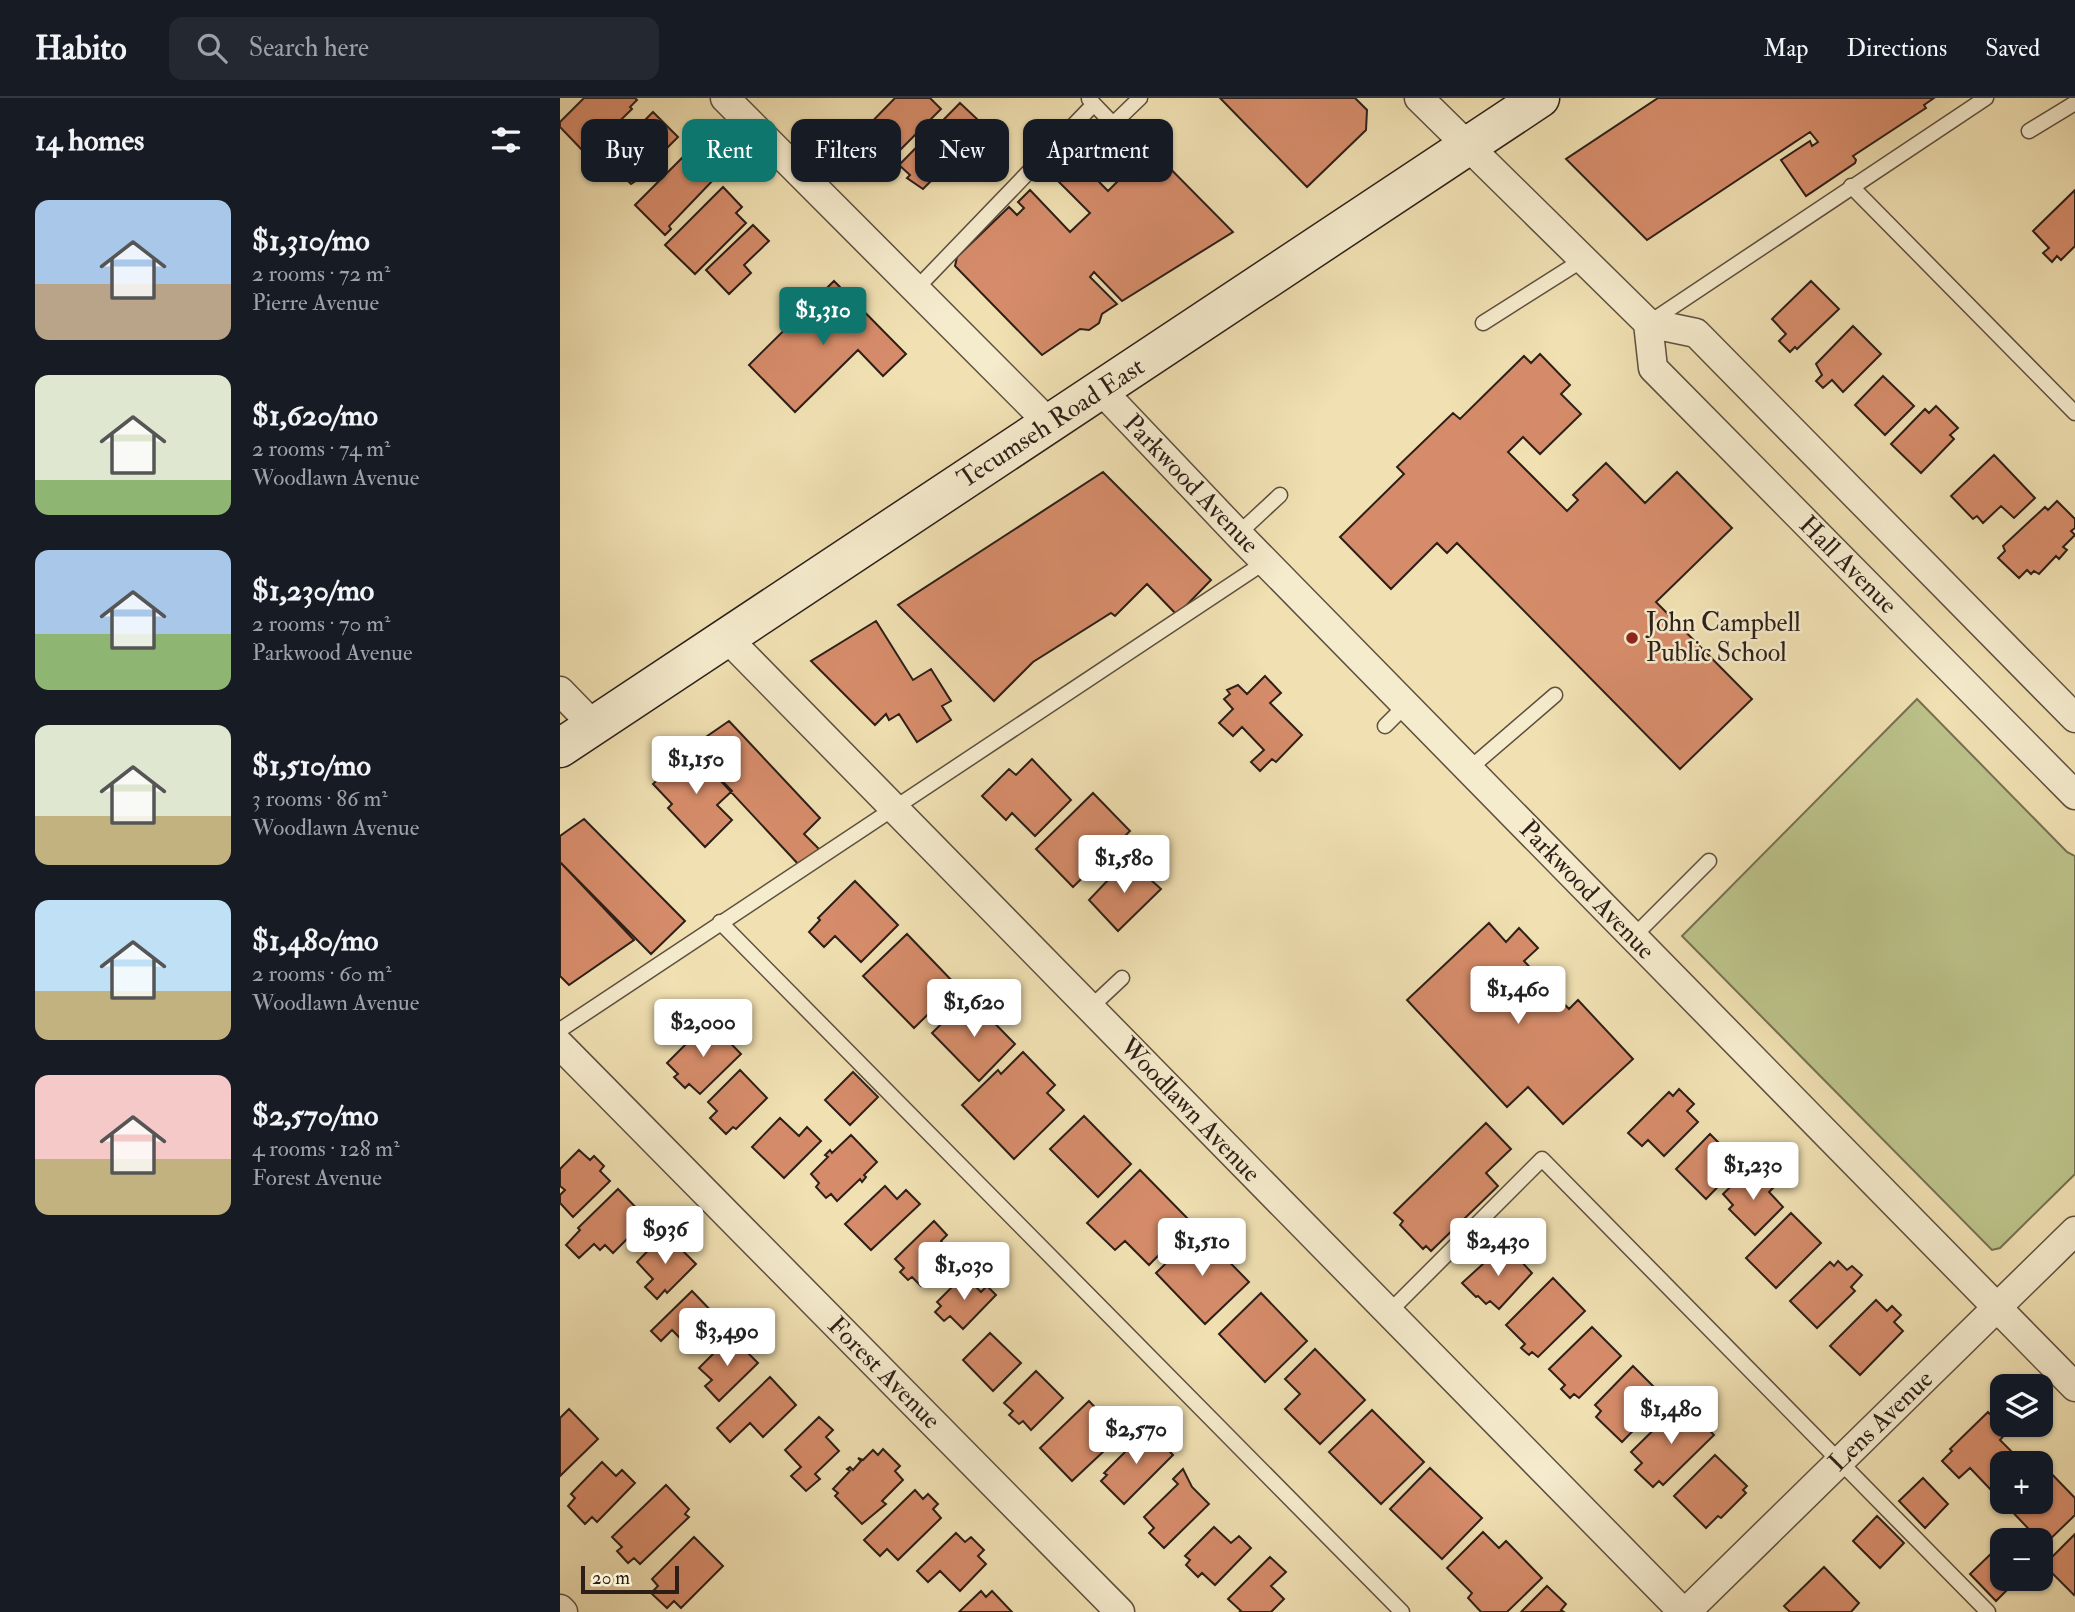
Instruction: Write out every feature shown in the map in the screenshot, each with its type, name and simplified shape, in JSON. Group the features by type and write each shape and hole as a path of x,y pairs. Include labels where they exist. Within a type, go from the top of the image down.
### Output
{"main road":[{"name":"Tecumseh Road East","path":"560,748 1541,98"}],"street":[{"path":"725,98 1050,424"},
{"path":"1419,98 1648,323"},
{"name":"Hall Avenue","path":"2075,718 1696,333 1648,323 1653,368 2075,794"},
{"name":"Parkwood Avenue","path":"1101,390 1265,562 2075,1387"},
{"name":"Woodlawn Avenue","path":"727,638 1685,1612"},
{"path":"560,691 594,726"},
{"name":"Forest Avenue","path":"560,1045 1120,1612"},
{"name":"Lens Avenue","path":"1685,1612 2075,1231"}],"lane":[{"path":"916,289 1091,101 1113,124 1140,98"},
{"path":"1648,323 1986,98"},
{"path":"2029,131 2075,103"},
{"path":"1851,187 2075,413"},
{"path":"1483,323 1584,259"},
{"path":"1238,534 1280,495"},
{"path":"560,1030 1265,562"},
{"path":"1469,769 1555,695"},
{"path":"1385,726 1406,705"},
{"path":"1633,937 1709,861"},
{"path":"720,922 1402,1612"},
{"path":"1090,1008 1122,978"},
{"path":"1389,1312 1542,1159 1988,1612"}],"green space":[{"path":"1917,699 2067,852 2075,856 2075,1174 2000,1248 1992,1250 1682,936"}],"building":[{"path":"584,98 637,100 622,119 581,119 581,149 560,127 560,122"},
{"path":"895,98 930,98 941,109 931,119 915,119 915,135 901,149 901,119 875,119"},
{"path":"1220,98 1355,98 1367,110 1366,130 1307,187"},
{"path":"1658,98 1934,98 1924,105 1926,108 1853,156 1855,163 1806,196 1781,160 1810,141 1812,146 1818,142 1810,132 1647,240 1566,159"},
{"path":"960,103 977,119 944,119"},
{"path":"653,112 660,119 646,119"},
{"path":"668,127 678,137 668,147"},
{"path":"915,149 915,182 930,182 923,189 907,178 910,175 901,167 901,163"},
{"path":"682,158 682,182 711,182 669,226 671,229 665,235 635,205 658,182 668,182 668,172"},
{"path":"1173,171 1233,232 1122,301 1094,272 1090,277 1117,304 1102,314 1099,323 1089,330 1080,329 1042,355 955,266 957,257 1009,207 1017,215 1024,208 1018,202 1030,190 1070,232 1090,213 1059,182 1099,182 1108,191 1117,182 1173,182"},
{"path":"723,187 742,207 736,213 746,223 695,274 665,245"},
{"path":"2075,190 2075,246 2061,260 2057,256 2052,262 2043,253 2049,248 2033,231"},
{"path":"753,225 769,241 744,265 751,273 729,294 706,270"},
{"path":"834,281 906,354 883,376 858,350 795,412 749,365"},
{"path":"1811,281 1839,309 1797,349 1795,347 1790,352 1779,341 1786,334 1772,319"},
{"path":"1853,326 1881,354 1843,392 1832,380 1823,388 1816,381 1822,375 1816,364"},
{"path":"1540,354 1570,385 1561,394 1581,414 1540,454 1523,437 1508,452 1567,511 1578,500 1573,495 1606,463 1645,503 1677,472 1732,528 1656,602 1752,699 1680,769 1457,543 1447,553 1437,543 1391,589 1340,537 1404,474 1397,467 1453,413 1460,419 1524,356 1531,363"},
{"path":"1883,376 1914,406 1885,435 1855,405"},
{"path":"1936,406 1958,428 1950,435 1954,439 1921,473 1891,444 1925,409 1929,413"},
{"path":"1994,455 2035,498 2014,518 2001,506 1983,523 1977,516 1973,519 1951,496"},
{"path":"1103,472 1211,580 1177,615 1147,584 1115,616 1111,613 1033,662 994,701 898,605"},
{"path":"2057,501 2075,519 2075,528 2071,531 2075,535 2063,547 2067,550 2059,559 2056,556 2039,574 2034,571 2031,574 2027,570 2019,578 1998,558 2005,551 2003,546 2045,507 2048,510"},
{"path":"876,621 913,680 931,669 951,701 942,706 951,720 917,742 899,714 889,720 886,714 875,725 811,661"},
{"path":"1265,676 1281,693 1270,703 1302,735 1276,762 1272,759 1260,771 1251,762 1264,750 1242,727 1233,736 1219,723 1233,709 1224,699 1230,694 1227,690 1238,685 1247,694"},
{"path":"729,721 820,818 804,834 819,849 800,866 690,748"},
{"path":"690,748 732,791 717,805 732,820 705,847 668,808 672,804 653,784"},
{"path":"1032,759 1071,800 1035,836 1012,813 1006,820 982,796 1009,769 1016,775"},
{"path":"1093,793 1130,831 1073,887 1036,849"},
{"path":"584,819 685,921 651,954 560,862 560,836"},
{"path":"1128,859 1161,889 1118,931 1089,900"},
{"path":"560,862 634,940 569,985 560,976"},
{"path":"855,881 898,925 861,962 835,936 824,947 809,932 820,920 818,918"},
{"path":"1489,923 1506,942 1519,928 1538,948 1524,961 1569,1009 1578,1000 1633,1059 1563,1124 1528,1087 1507,1107 1407,1000"},
{"path":"907,934 957,986 914,1028 863,976"},
{"path":"969,997 1015,1044 979,1081 932,1033"},
{"path":"709,1021 741,1054 700,1094 689,1084 685,1088 674,1077 678,1074 667,1063"},
{"path":"1023,1052 1055,1085 1047,1093 1064,1110 1014,1159 962,1105 998,1070 1001,1074"},
{"path":"740,1070 767,1098 736,1129 733,1127 726,1134 710,1118 717,1111 708,1102"},
{"path":"853,1072 878,1097 850,1125 825,1100"},
{"path":"1679,1089 1694,1104 1687,1111 1698,1122 1664,1156 1648,1140 1642,1146 1628,1133 1669,1092 1673,1096"},
{"path":"1084,1116 1131,1164 1098,1197 1050,1149"},
{"path":"780,1118 799,1136 807,1127 821,1141 784,1178 752,1147"},
{"path":"1486,1123 1511,1149 1486,1173 1498,1186 1431,1251 1426,1246 1423,1249 1400,1225 1403,1221 1394,1213"},
{"path":"1710,1134 1740,1164 1706,1199 1676,1169"},
{"path":"851,1135 877,1162 864,1175 866,1177 862,1182 860,1179 837,1201 831,1194 826,1198 816,1187 819,1183 811,1174 828,1157 825,1155 830,1150 832,1153"},
{"path":"579,1150 590,1160 594,1156 604,1166 600,1171 610,1181 573,1217 560,1203 560,1195 565,1190 560,1186 560,1169"},
{"path":"1140,1170 1191,1222 1149,1265 1125,1241 1115,1250 1087,1223"},
{"path":"1747,1171 1757,1182 1762,1177 1773,1188 1769,1192 1783,1207 1755,1235 1729,1209 1733,1205 1723,1194"},
{"path":"885,1186 897,1199 906,1190 920,1204 871,1250 845,1224"},
{"path":"618,1189 647,1219 613,1253 605,1245 600,1250 594,1244 579,1258 566,1245 580,1230 578,1228"},
{"path":"1791,1213 1821,1243 1776,1288 1746,1258"},
{"path":"934,1221 947,1235 941,1241 953,1255 921,1286 912,1277 908,1280 900,1272 904,1268 895,1259"},
{"path":"1199,1231 1249,1282 1205,1324 1156,1273"},
{"path":"665,1233 696,1264 667,1293 665,1290 657,1299 645,1287 653,1279 637,1262"},
{"path":"1505,1244 1532,1273 1499,1309 1490,1301 1486,1304 1476,1297 1462,1283"},
{"path":"1838,1261 1847,1270 1852,1266 1862,1275 1851,1287 1855,1291 1817,1328 1790,1301 1830,1262 1834,1266"},
{"path":"964,1275 981,1292 987,1286 996,1295 963,1329 950,1316 944,1321 935,1312 941,1306 937,1302"},
{"path":"1553,1278 1585,1311 1538,1357 1532,1352 1529,1355 1521,1348 1525,1344 1506,1325"},
{"path":"692,1291 717,1317 688,1346 672,1330 661,1341 651,1331"},
{"path":"1261,1293 1307,1341 1265,1382 1219,1334"},
{"path":"1876,1300 1887,1311 1892,1306 1901,1315 1894,1322 1903,1331 1860,1375 1830,1346"},
{"path":"1592,1327 1621,1356 1579,1398 1574,1394 1570,1398 1561,1389 1565,1385 1549,1369"},
{"path":"990,1333 1021,1363 993,1391 963,1360"},
{"path":"731,1336 758,1363 719,1401 705,1386 712,1380 699,1368"},
{"path":"1315,1349 1365,1400 1320,1444 1285,1409 1300,1394 1285,1379"},
{"path":"1633,1366 1665,1398 1622,1442 1596,1417 1601,1411 1595,1405"},
{"path":"1036,1371 1063,1398 1031,1430 1023,1421 1019,1424 1009,1415 1013,1411 1004,1403"},
{"path":"770,1377 796,1405 763,1437 750,1423 730,1442 717,1428"},
{"path":"1089,1401 1121,1435 1072,1481 1040,1448"},
{"path":"1682,1402 1714,1435 1663,1485 1659,1481 1653,1487 1635,1470 1642,1463 1631,1452"},
{"path":"569,1409 598,1439 560,1476 560,1418"},
{"path":"1372,1410 1424,1462 1381,1504 1329,1452"},
{"path":"1988,1412 1990,1437 2003,1437 2000,1440 2011,1451 1990,1451 1990,1489 1970,1468 1959,1478 1942,1461 1952,1451 1950,1449"},
{"path":"819,1417 833,1430 826,1437 839,1451 815,1474 820,1479 806,1491 791,1476 801,1467 785,1450"},
{"path":"1148,1429 1173,1455 1124,1504 1101,1481 1107,1475 1104,1473"},
{"path":"883,1449 900,1466 895,1471 903,1480 882,1501 886,1504 862,1524 835,1496 838,1493 833,1489 850,1471 847,1469 850,1467 853,1470 861,1461 858,1458 863,1460 873,1450 878,1455"},
{"path":"1715,1455 1747,1486 1743,1490 1746,1493 1721,1518 1718,1516 1706,1528 1674,1496"},
{"path":"602,1462 616,1476 622,1470 635,1483 597,1522 592,1517 585,1524 568,1506 575,1498 571,1494"},
{"path":"1430,1468 1482,1518 1442,1559 1390,1509"},
{"path":"1183,1469 1192,1487 1209,1504 1164,1548 1149,1533 1154,1528 1144,1517 1178,1484 1173,1479"},
{"path":"2053,1475 2075,1498 2075,1515 2053,1536 2053,1528 2028,1528 2014,1514 2053,1514"},
{"path":"1923,1478 1948,1504 1925,1528 1899,1501"},
{"path":"666,1485 689,1509 685,1514 689,1517 640,1564 634,1558 628,1563 617,1551 622,1547 612,1537"},
{"path":"915,1490 923,1499 928,1494 938,1504 933,1509 941,1518 898,1560 887,1549 880,1556 864,1540"},
{"path":"1877,1516 1904,1543 1880,1568 1853,1541"},
{"path":"1214,1527 1231,1543 1239,1536 1251,1548 1215,1585 1202,1573 1198,1577 1186,1565 1190,1560 1185,1556"},
{"path":"1483,1532 1499,1548 1506,1541 1542,1578 1507,1612 1481,1612 1468,1598 1472,1593 1447,1568"},
{"path":"956,1533 965,1542 971,1537 984,1550 978,1556 986,1564 960,1591 940,1571 928,1582 917,1571"},
{"path":"2075,1534 2074,1595 2053,1574 2053,1556"},
{"path":"694,1537 723,1566 681,1608 674,1601 667,1608 651,1593 658,1586 652,1579"},
{"path":"1990,1555 1990,1591 2006,1591 1996,1601 1970,1574"},
{"path":"1270,1557 1286,1572 1271,1586 1284,1599 1271,1612 1239,1612 1241,1611 1228,1599"},
{"path":"1824,1567 1859,1603 1851,1612 1790,1612 1784,1606"},
{"path":"1547,1586 1566,1604 1561,1610 1564,1612 1521,1612"},
{"path":"981,1591 986,1597 992,1591 1012,1612 959,1612"}],"place":[{"name":"John Campbell Public School","path":"1632,638"}]}
